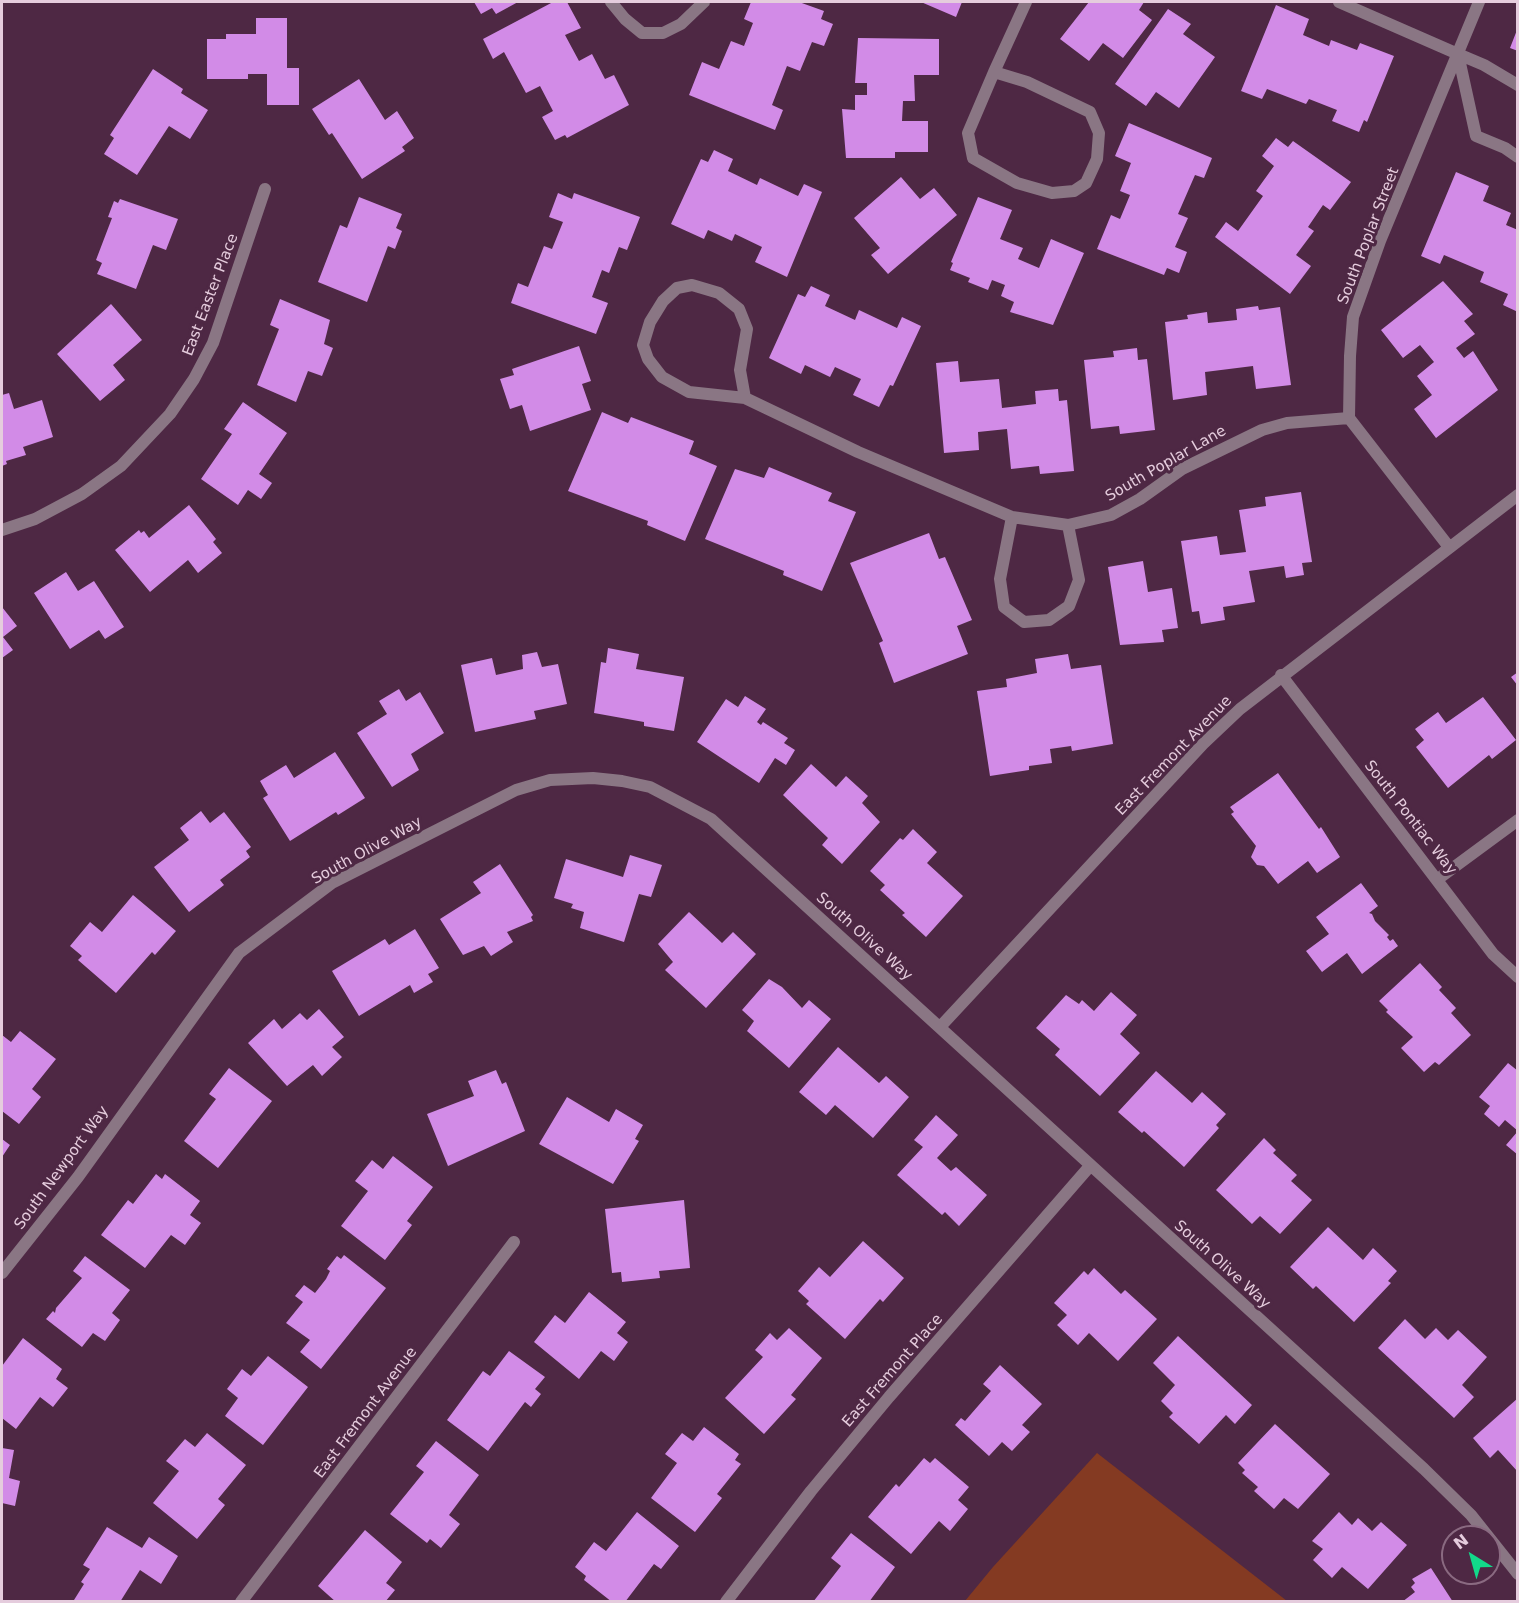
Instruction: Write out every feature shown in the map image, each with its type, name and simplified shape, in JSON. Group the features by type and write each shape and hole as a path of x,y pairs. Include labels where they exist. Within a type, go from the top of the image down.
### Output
{"street":[{"path":"611,2 625,19 642,33 663,33 681,24 704,2"},
{"path":"994,72 1027,82 1090,112 1100,133 1096,159 1086,183 1074,191 1052,193 1017,183 973,158 968,133 994,72 1026,2"},
{"path":"1339,2 1484,64 1518,85"},
{"name":"South Poplar Street","path":"1349,418 1353,317 1380,241 1479,2"},
{"path":"1458,54 1476,135 1505,148 1518,157"},
{"name":"East Easter Place","path":"2,530 34,519 82,494 121,466 170,414 194,379 213,343 265,189"},
{"name":"South Poplar Lane","path":"745,398 740,370 747,329 739,309 719,293 692,285 677,288 663,301 651,322 644,345 648,359 662,377 689,392 745,398 858,452 1012,517 1068,525 1111,515 1140,499 1182,469 1263,430 1287,423 1349,418"},
{"path":"1349,418 1449,547"},
{"name":"East Fremont Avenue","path":"940,1027 1203,744 1281,675 1518,495"},
{"path":"1012,517 1000,579 1004,607 1024,622 1049,620 1069,606 1079,580 1068,525"},
{"name":"South Pontiac Way","path":"1281,675 1493,954 1518,977"},
{"name":"South Olive Way","path":"124,1108 239,953 332,884 516,790 550,780 593,778 650,787 711,819 1090,1167 1424,1469 1471,1515 1518,1574"},
{"path":"1438,879 1518,820"},
{"name":"South Newport Way","path":"2,1273 78,1177 124,1108"},
{"name":"East Fremont Place","path":"726,1602 811,1491 889,1397 1090,1167"},
{"name":"East Fremont Avenue","path":"241,1602 514,1242"}],"shaded area":[{"path":"1097,1453 1287,1601 965,1601"}],"building":[{"path":"474,2 518,2 496,14 492,8 481,14"},
{"path":"553,2 567,2 581,28 565,35 579,61 592,54 605,79 614,75 629,105 567,138 565,135 555,140 542,117 553,111 540,86 526,93 504,52 493,59 483,39"},
{"path":"751,2 799,2 824,11 821,19 833,24 824,46 812,42 800,71 787,66 772,105 783,110 775,130 689,95 702,62 719,69 731,41 744,46 753,23 744,19"},
{"path":"921,2 962,2 956,17"},
{"path":"1089,2 1144,2 1139,10 1152,20 1123,58 1103,43 1089,61 1060,39"},
{"path":"1276,5 1309,19 1303,35 1329,46 1331,40 1357,50 1360,43 1394,56 1367,122 1364,120 1359,132 1332,121 1337,110 1309,99 1306,104 1267,89 1262,99 1241,91"},
{"path":"1168,9 1191,24 1183,34 1215,57 1179,108 1156,92 1146,106 1115,84"},
{"path":"256,18 287,18 287,68 299,68 299,105 267,105 267,74 248,74 248,79 207,79 207,39 226,39 226,34 256,34"},
{"path":"1518,30 1518,51 1510,48"},
{"path":"858,38 939,39 939,75 914,75 915,101 903,101 902,121 928,121 928,152 895,152 895,158 846,158 842,109 855,110 855,95 867,95 867,83 855,83"},
{"path":"153,69 183,89 181,93 208,110 190,139 169,126 137,175 104,154 114,138 110,135"},
{"path":"359,79 385,120 397,111 414,138 402,147 405,151 362,179 332,133 329,135 312,109"},
{"path":"1129,123 1212,158 1204,178 1195,175 1178,214 1188,218 1175,247 1187,252 1179,273 1167,268 1164,275 1097,249 1111,215 1120,219 1130,195 1120,191 1131,163 1115,156"},
{"path":"1276,138 1288,147 1293,141 1351,182 1330,210 1323,205 1308,227 1314,231 1296,255 1311,266 1290,294 1215,237 1226,222 1238,231 1263,196 1256,191 1274,166 1262,156"},
{"path":"714,150 733,159 728,171 757,185 760,178 798,196 804,184 822,192 787,277 755,262 762,247 735,234 732,241 708,230 704,239 671,224 701,159 708,162"},
{"path":"1456,172 1489,186 1483,201 1511,213 1506,225 1518,230 1518,312 1503,305 1508,294 1480,282 1484,272 1444,255 1440,264 1421,256"},
{"path":"901,177 920,199 934,188 957,215 888,274 871,255 880,248 854,218"},
{"path":"558,193 572,199 574,193 640,217 627,250 619,247 609,273 602,270 592,297 608,303 596,334 511,303 518,283 528,287 544,246 552,249 563,222 549,217"},
{"path":"359,197 402,214 396,228 402,231 395,249 388,246 367,302 318,282 340,225 347,228"},
{"path":"978,197 1012,210 1000,239 1023,248 1018,259 1039,268 1051,239 1084,253 1053,325 1010,312 1014,302 1001,296 1005,285 992,280 988,290 968,282 970,278 950,270 953,263 951,262"},
{"path":"120,199 178,219 166,250 153,245 136,289 97,274 102,263 96,260 112,218 108,217 114,201 118,203"},
{"path":"1443,281 1473,314 1464,321 1475,334 1456,348 1464,358 1473,351 1498,390 1436,438 1414,409 1432,395 1417,376 1434,362 1420,345 1403,358 1381,330"},
{"path":"811,286 830,295 825,306 855,320 859,310 897,328 902,317 921,326 893,386 890,385 879,407 853,395 861,379 835,367 830,377 805,365 801,374 769,358 798,294 805,297"},
{"path":"280,299 330,320 324,344 333,348 322,376 308,371 296,402 257,385 279,329 270,325"},
{"path":"111,304 142,340 113,365 125,380 100,401 57,354"},
{"path":"1258,306 1259,310 1280,307 1291,385 1256,389 1253,366 1205,372 1207,395 1173,400 1165,322 1188,319 1187,315 1207,312 1208,323 1237,320 1236,309"},
{"path":"579,346 591,381 582,384 591,410 530,431 522,405 510,409 500,379 514,375 512,369"},
{"path":"1137,348 1138,360 1147,359 1155,430 1120,434 1119,426 1091,429 1084,360 1114,357 1113,351"},
{"path":"958,361 960,382 999,379 1002,408 1036,404 1035,391 1058,389 1059,401 1067,400 1074,471 1040,474 1039,466 1011,469 1007,429 978,432 979,450 944,453 936,363"},
{"path":"9,393 14,409 42,400 53,437 23,447 26,455 6,461 7,464 2,466 2,395"},
{"path":"243,402 287,433 259,474 272,483 261,499 248,490 238,505 201,479 232,434 224,429"},
{"path":"602,412 628,423 631,417 694,441 689,454 717,466 685,541 647,525 648,521 568,491"},
{"path":"769,467 832,493 828,501 856,512 822,591 783,575 784,571 705,539 735,469 764,478"},
{"path":"1301,492 1312,562 1302,563 1304,575 1286,578 1284,566 1249,571 1255,602 1223,607 1225,620 1201,624 1199,611 1192,612 1181,541 1217,536 1220,555 1246,552 1239,510 1266,506 1265,497"},
{"path":"189,505 216,539 213,542 222,553 198,573 188,560 150,592 115,550 139,530 141,533 144,531 149,538"},
{"path":"929,533 939,559 945,557 972,620 957,626 968,654 894,683 879,643 883,641 850,563"},
{"path":"1143,561 1148,592 1172,588 1178,628 1162,630 1164,642 1120,645 1108,567"},
{"path":"66,572 78,591 94,581 124,627 105,639 99,630 70,649 34,593"},
{"path":"2,607 17,626 3,637 13,650 2,658"},
{"path":"608,648 639,654 636,669 684,677 674,731 644,726 644,722 594,713 601,662 606,663"},
{"path":"537,652 542,667 558,664 567,704 534,711 536,719 475,732 461,665 492,658 496,675 523,669 522,655"},
{"path":"1068,654 1071,669 1101,665 1113,744 1072,751 1071,746 1050,749 1052,763 1029,766 1029,770 990,776 977,691 1007,687 1006,679 1037,673 1035,659"},
{"path":"1518,672 1518,686 1511,677"},
{"path":"399,689 406,701 420,692 444,733 411,754 419,770 392,787 357,733 387,714 379,701"},
{"path":"745,696 766,709 757,722 761,725 763,722 788,738 784,743 795,750 786,765 775,758 759,783 697,742 726,699 738,707"},
{"path":"1483,697 1516,740 1492,759 1489,755 1448,788 1416,747 1424,740 1415,729 1438,712 1446,723"},
{"path":"335,752 365,798 338,815 336,812 290,841 263,798 268,795 260,781 286,765 294,778"},
{"path":"811,764 836,787 846,776 868,796 862,803 880,822 842,864 822,845 828,838 783,795"},
{"path":"1278,773 1319,829 1321,827 1340,857 1317,873 1308,861 1278,884 1264,866 1257,865 1251,857 1256,846 1231,814 1234,812 1230,807"},
{"path":"201,811 210,823 224,812 251,847 246,851 250,857 220,880 224,885 189,912 154,867 189,840 180,828"},
{"path":"913,829 937,852 927,863 963,896 926,937 880,890 885,885 870,871 900,838 903,840"},
{"path":"630,855 662,865 651,897 639,894 624,942 580,928 584,912 571,908 573,904 554,898 566,859 623,877"},
{"path":"500,864 533,915 531,917 533,921 507,932 513,942 491,956 484,946 463,955 440,919 481,893 473,882"},
{"path":"1361,883 1378,906 1369,913 1389,935 1387,937 1390,941 1393,939 1398,946 1362,974 1347,953 1322,972 1306,951 1329,934 1316,917"},
{"path":"133,895 176,931 155,955 152,952 116,993 78,960 82,956 70,946 90,922 102,932"},
{"path":"689,912 722,943 733,932 756,954 706,1008 665,970 673,962 658,944"},
{"path":"415,929 439,968 428,974 433,982 414,993 410,985 359,1016 332,971 385,939 389,945"},
{"path":"1420,963 1442,987 1439,990 1456,1008 1451,1013 1471,1035 1439,1065 1435,1062 1424,1072 1401,1048 1413,1037 1386,1012 1388,1010 1379,1001"},
{"path":"769,979 782,987 802,1008 809,1000 831,1019 789,1068 747,1031 754,1021 742,1010"},
{"path":"1111,992 1137,1015 1120,1034 1140,1053 1100,1096 1055,1055 1060,1049 1036,1028 1066,995 1079,1004 1082,1000 1094,1011"},
{"path":"319,1009 344,1037 332,1047 342,1057 322,1076 313,1065 287,1086 248,1043 274,1019 282,1029 300,1013 307,1020"},
{"path":"20,1031 56,1059 32,1089 41,1097 19,1124 2,1111 2,1035 11,1042"},
{"path":"838,1047 879,1083 886,1076 909,1097 873,1138 835,1105 826,1115 799,1092"},
{"path":"1508,1063 1518,1071 1518,1131 1505,1120 1499,1127 1484,1114 1490,1106 1479,1097"},
{"path":"229,1068 272,1101 218,1168 184,1141 216,1099 209,1094"},
{"path":"496,1070 502,1084 506,1082 525,1131 448,1166 427,1114 474,1096 468,1081"},
{"path":"1156,1071 1192,1103 1202,1092 1226,1114 1216,1125 1219,1128 1184,1167 1144,1131 1142,1133 1118,1112"},
{"path":"567,1097 609,1122 616,1109 643,1125 635,1139 639,1141 613,1184 539,1144"},
{"path":"936,1115 958,1135 937,1158 951,1171 956,1167 987,1195 959,1226 945,1212 942,1215 897,1175 923,1147 914,1140"},
{"path":"1518,1131 1518,1155 1506,1145"},
{"path":"1264,1138 1276,1150 1273,1153 1297,1175 1291,1181 1312,1200 1280,1234 1260,1216 1252,1224 1216,1190"},
{"path":"2,1139 10,1145 2,1157"},
{"path":"393,1156 433,1187 407,1221 412,1225 385,1260 341,1226 368,1191 355,1181 372,1160 383,1169"},
{"path":"156,1174 162,1179 165,1174 200,1201 190,1215 201,1223 185,1245 171,1235 145,1268 101,1235 128,1200 133,1204"},
{"path":"684,1200 690,1268 659,1271 660,1278 622,1282 621,1272 612,1273 605,1209"},
{"path":"1328,1227 1363,1260 1373,1248 1397,1271 1388,1281 1391,1283 1354,1322 1316,1286 1313,1289 1290,1267"},
{"path":"863,1241 904,1278 883,1302 880,1299 845,1339 806,1304 809,1301 798,1291 819,1267 830,1277"},
{"path":"344,1255 386,1288 321,1369 300,1352 310,1340 286,1323 303,1302 295,1296 304,1285 315,1293 330,1271 327,1269 337,1256 341,1259"},
{"path":"85,1256 130,1290 112,1313 120,1320 105,1341 93,1333 82,1347 46,1319 53,1311 55,1313 56,1308 82,1278 73,1271"},
{"path":"1094,1268 1121,1294 1125,1290 1157,1319 1118,1361 1089,1333 1078,1345 1057,1325 1067,1315 1054,1303 1084,1271 1088,1275"},
{"path":"589,1292 626,1322 617,1333 628,1342 614,1361 601,1351 579,1379 534,1342 555,1315 565,1323"},
{"path":"1405,1319 1425,1339 1436,1328 1448,1340 1458,1330 1487,1357 1462,1385 1474,1397 1454,1418 1378,1348"},
{"path":"789,1328 822,1358 791,1395 796,1399 764,1434 725,1398 763,1357 755,1350 770,1333 777,1340"},
{"path":"1178,1336 1252,1405 1235,1424 1226,1415 1199,1444 1169,1417 1173,1413 1161,1401 1175,1385 1153,1363"},
{"path":"23,1338 62,1369 56,1379 68,1388 53,1407 40,1397 16,1429 2,1418 2,1366"},
{"path":"509,1351 545,1377 535,1389 541,1394 531,1407 525,1402 488,1451 447,1420 483,1371 490,1376"},
{"path":"268,1356 308,1387 263,1445 225,1416 238,1398 227,1389 242,1369 251,1376"},
{"path":"1000,1365 1042,1404 1022,1425 1030,1432 1012,1451 1002,1442 989,1456 955,1425 961,1418 965,1421 991,1391 983,1384"},
{"path":"1518,1398 1518,1472 1498,1450 1490,1458 1473,1438"},
{"path":"1275,1424 1330,1474 1298,1509 1284,1498 1274,1509 1254,1491 1258,1487 1242,1473 1245,1470 1238,1463"},
{"path":"704,1427 739,1454 735,1460 741,1464 717,1494 722,1498 695,1532 651,1498 677,1463 665,1454 682,1433 693,1441"},
{"path":"207,1433 246,1465 218,1499 225,1505 197,1539 153,1503 179,1471 166,1461 185,1439 195,1447"},
{"path":"436,1441 479,1475 449,1515 460,1524 441,1548 430,1539 427,1543 390,1514 424,1472 416,1466"},
{"path":"2,1448 14,1450 9,1478 20,1481 15,1506 2,1503"},
{"path":"924,1458 930,1463 935,1458 969,1487 958,1500 968,1509 950,1531 939,1521 911,1554 868,1517 896,1484 899,1487"},
{"path":"637,1512 679,1546 661,1569 654,1564 625,1602 612,1602 584,1580 586,1576 575,1567 594,1542 606,1551"},
{"path":"1339,1512 1352,1525 1358,1518 1372,1531 1381,1522 1407,1545 1368,1589 1342,1567 1332,1578 1313,1560 1323,1549 1312,1541"},
{"path":"107,1527 142,1548 149,1537 178,1556 161,1584 140,1570 120,1602 77,1602 74,1600 84,1584 81,1582 90,1569 83,1565"},
{"path":"365,1530 402,1562 386,1583 395,1590 385,1602 336,1602 318,1586"},
{"path":"851,1533 895,1567 869,1602 813,1602 841,1566 831,1558"},
{"path":"1431,1568 1453,1602 1402,1602 1415,1592 1411,1587 1415,1583 1412,1579"}]}
